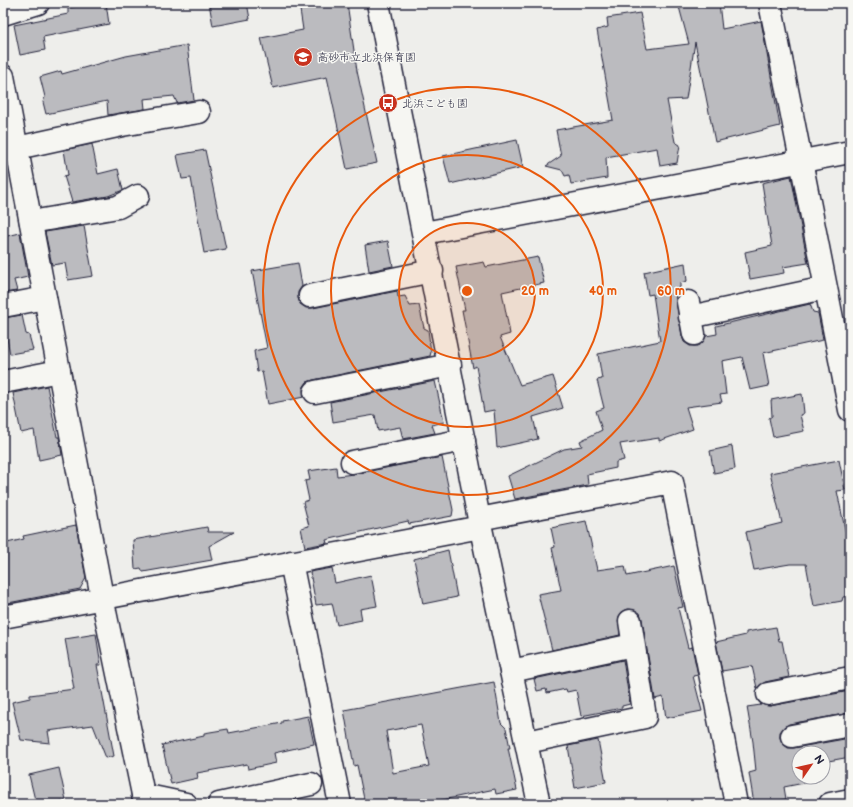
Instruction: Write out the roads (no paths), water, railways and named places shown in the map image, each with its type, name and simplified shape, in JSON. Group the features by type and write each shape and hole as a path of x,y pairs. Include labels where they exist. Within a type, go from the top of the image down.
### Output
{"street":[{"path":"3,14 38,3"},
{"path":"378,3 432,271 480,523 527,742 537,804"},
{"path":"770,3 825,288 843,344 850,410"},
{"path":"3,76 13,156 31,222 102,597 144,799 186,804"},
{"path":"13,156 122,125 199,112"},
{"path":"424,233 850,152"},
{"path":"31,222 118,206 138,196"},
{"path":"310,296 432,271"},
{"path":"691,318 825,288"},
{"path":"3,306 45,298"},
{"path":"315,392 450,365"},
{"path":"3,382 59,370"},
{"path":"352,462 372,448 464,440"},
{"path":"3,617 291,562 672,482 736,804"},
{"path":"291,562 340,804"},
{"path":"527,742 646,717 630,621"},
{"path":"511,671 633,645"},
{"path":"768,694 850,678"},
{"path":"792,736 850,725"},
{"path":"219,804 286,797 311,784"},
{"path":"830,804 850,800"}],"place":[{"name":"高砂市立北浜保育園","path":"303,57"},
{"name":"北浜こども園","path":"388,103"}]}
